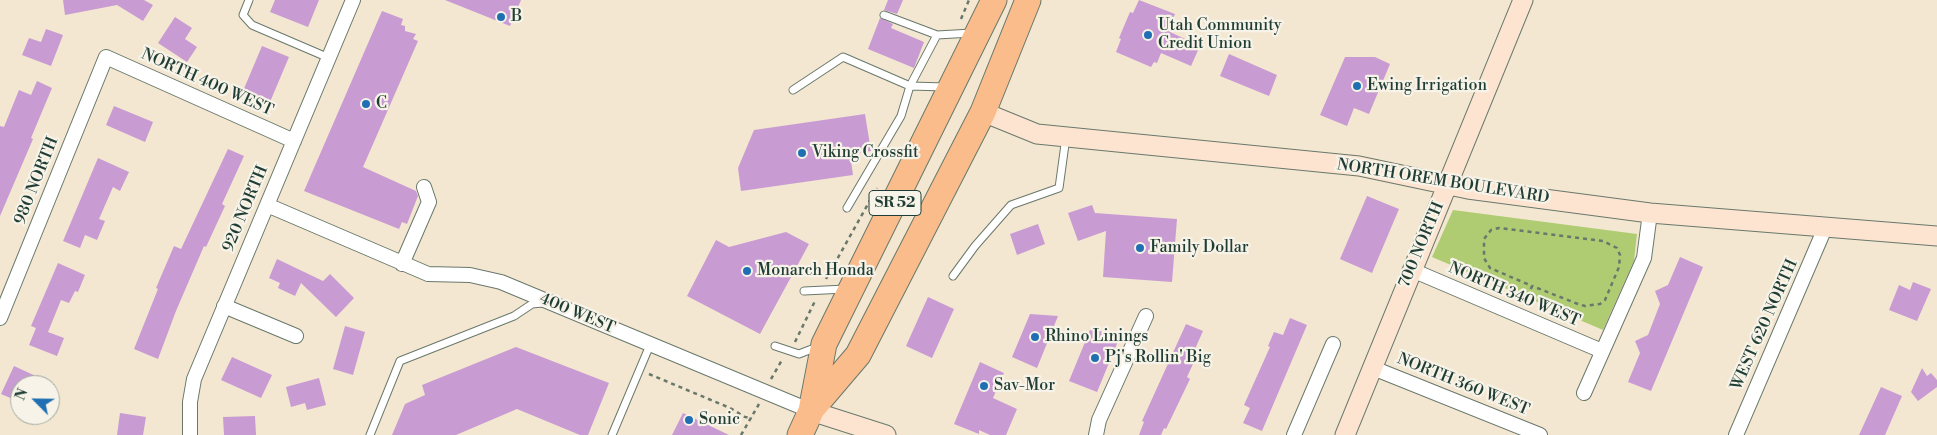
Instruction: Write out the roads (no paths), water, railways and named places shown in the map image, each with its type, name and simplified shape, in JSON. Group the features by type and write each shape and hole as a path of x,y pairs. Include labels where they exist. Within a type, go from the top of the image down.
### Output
{"highway":[{"name":"SR 52","path":"800,435 811,411 824,344 980,32 994,0"},
{"name":"SR 52","path":"811,411 858,355 983,112 1028,0"}],"street":[{"name":"920 NORTH","path":"190,435 190,402 194,379 353,0"},
{"name":"700 NORTH","path":"1345,435 1523,0"},
{"name":"NORTH 400 WEST","path":"106,57 294,141"},
{"name":"980 NORTH","path":"0,318 106,57"},
{"name":"NORTH OREM BOULEVARD","path":"983,112 1037,134 1359,166 1447,186 1650,213 1937,236"},
{"path":"402,264 429,202 424,187"},
{"name":"400 WEST","path":"267,205 428,274 470,275 500,282 811,411 886,435"},
{"path":"1584,393 1644,258 1650,213"},
{"name":"WEST 620 NORTH","path":"1736,435 1825,228"},
{"name":"NORTH 340 WEST","path":"1412,270 1602,351"},
{"path":"224,306 296,336"},
{"path":"1096,435 1099,420 1146,316"},
{"path":"1294,435 1333,344"},
{"name":"NORTH 360 WEST","path":"1373,368 1540,435"}],"lane":[{"path":"249,0 243,15 252,26 329,58"},
{"path":"884,15 937,36 980,32"},
{"path":"847,208 901,116 910,86 937,36"},
{"path":"793,90 843,57 910,86 952,88"},
{"path":"953,276 975,246 1011,205 1059,188 1066,137"},
{"path":"804,291 852,289"},
{"path":"370,435 400,361 514,316 532,304 550,303"},
{"path":"775,346 799,354 824,344"},
{"path":"612,435 650,345"}],"place":[{"name":"B","path":"501,17"},
{"name":"Utah Community Credit Union","path":"1148,35"},
{"name":"Ewing Irrigation","path":"1357,86"},
{"name":"C","path":"366,104"},
{"name":"Viking Crossfit","path":"802,153"},
{"name":"Family Dollar","path":"1140,248"},
{"name":"Monarch Honda","path":"747,271"},
{"name":"Rhino Linings","path":"1035,337"},
{"name":"Pj's Rollin' Big","path":"1095,358"},
{"name":"Sav-Mor","path":"984,386"},
{"name":"Sonic","path":"689,420"}]}
